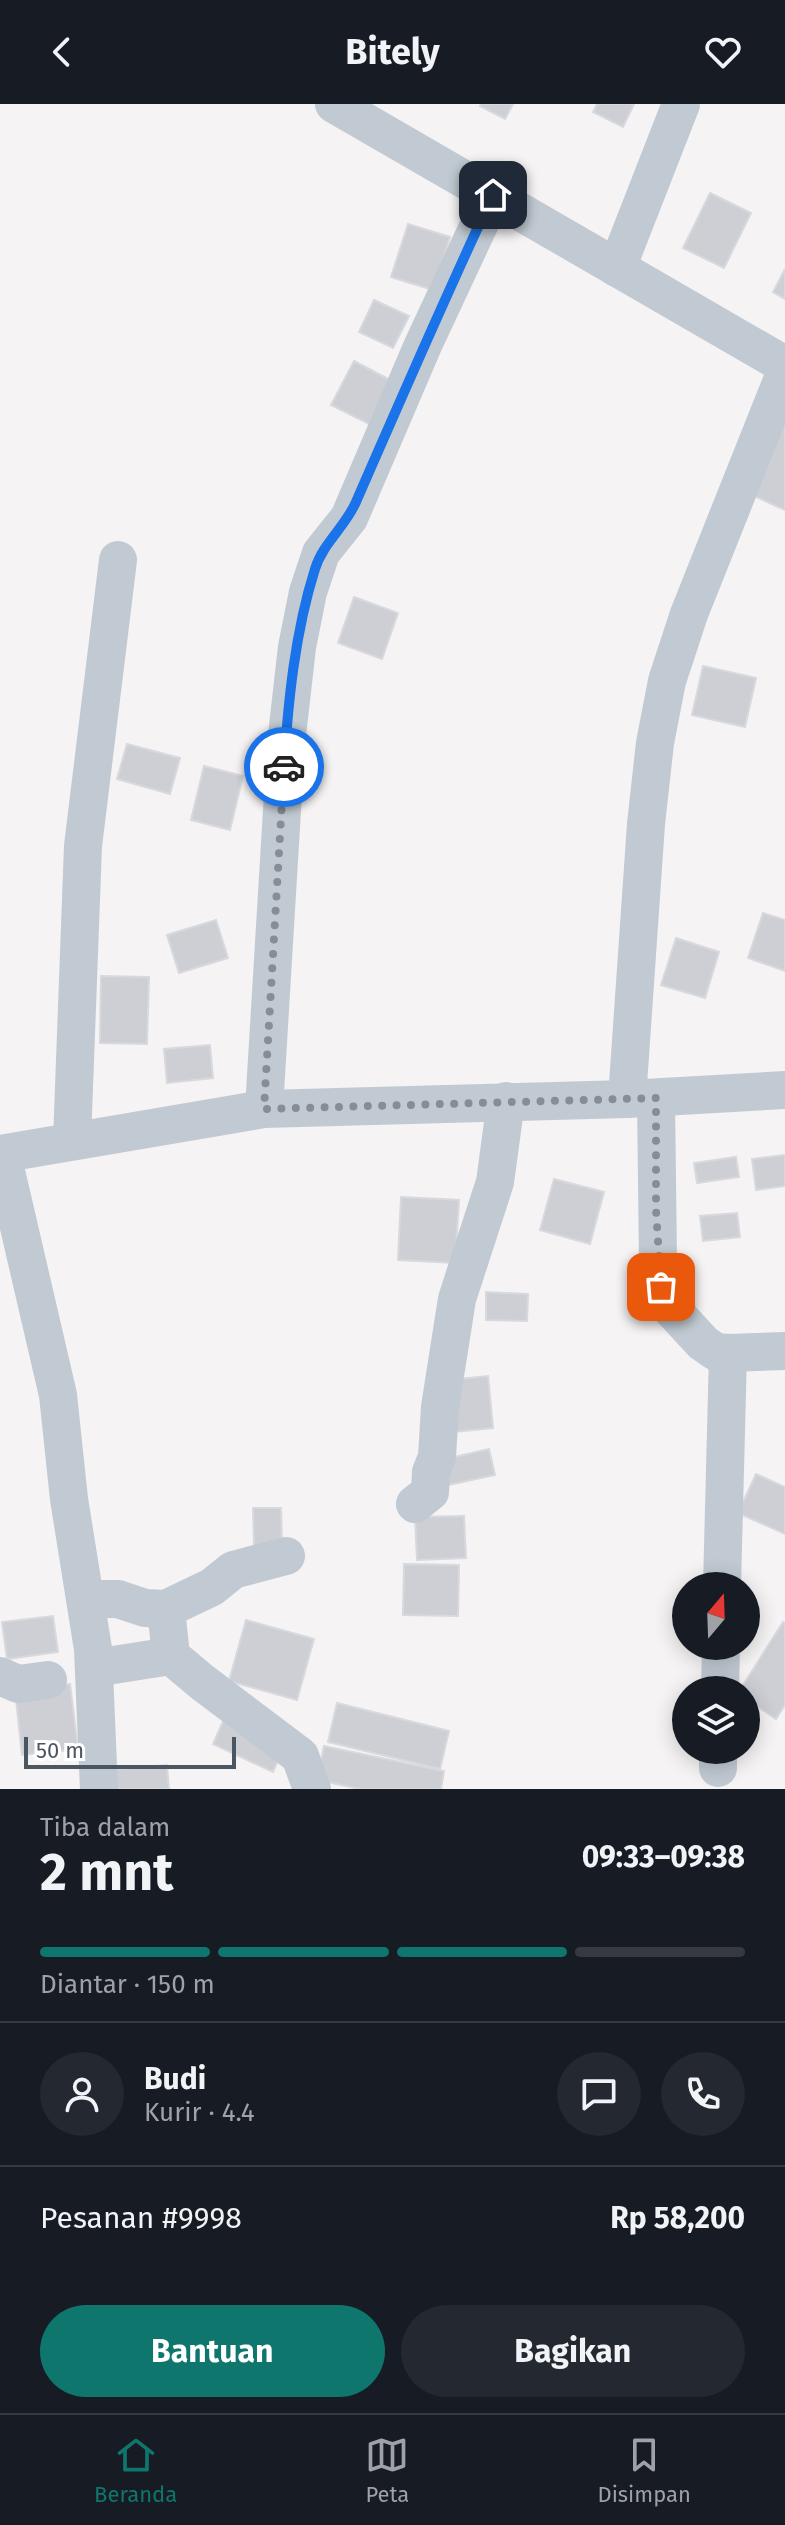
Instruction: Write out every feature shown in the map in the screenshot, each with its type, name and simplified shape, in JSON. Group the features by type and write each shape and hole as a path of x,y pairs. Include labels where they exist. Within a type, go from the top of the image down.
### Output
{"street":[{"path":"617,268 681,104"},
{"path":"336,105 785,365"},
{"path":"264,1109 286,744 297,647 308,592 321,553 349,518 423,345 493,195"},
{"path":"785,373 689,614 667,681 655,743 646,824 642,1098 656,1210 661,1287 667,1304 695,1336 716,1352 785,1351"},
{"path":"72,1141 83,846 118,560"},
{"path":"99,1789 94,1668 69,1499 58,1395 1,1154 264,1109 642,1098 785,1090"},
{"path":"415,1504 430,1492 457,1299 495,1182 506,1101"},
{"path":"722,1572 728,1353"},
{"path":"85,1599 118,1599 145,1608 166,1609 212,1587 233,1570 286,1556"},
{"path":"166,1609 171,1656 300,1756 312,1789"},
{"path":"94,1668 171,1656"},
{"path":"0,1676 18,1684 48,1680"}],"building":[{"path":"481,104 513,104 505,119"},
{"path":"597,104 634,104 623,127 593,112"},
{"path":"710,193 751,213 724,268 683,248"},
{"path":"408,224 450,237 433,290 391,277"},
{"path":"785,269 785,299 773,292"},
{"path":"374,300 409,316 393,348 359,332"},
{"path":"354,361 394,382 371,425 331,405"},
{"path":"782,425 785,426 785,510 752,495"},
{"path":"354,597 398,613 382,659 338,643"},
{"path":"703,666 756,678 745,727 692,715"},
{"path":"127,744 180,758 170,794 117,779"},
{"path":"204,766 243,776 230,830 191,820"},
{"path":"763,913 785,920 785,971 748,958"},
{"path":"216,920 228,958 179,973 167,935"},
{"path":"676,938 719,952 705,998 661,985"},
{"path":"101,976 149,977 147,1044 100,1043"},
{"path":"210,1045 213,1078 167,1083 164,1049"},
{"path":"785,1155 785,1186 756,1190 752,1159"},
{"path":"736,1157 739,1177 697,1183 694,1163"},
{"path":"554,1179 604,1192 590,1244 540,1230"},
{"path":"401,1197 459,1200 455,1263 398,1260"},
{"path":"737,1213 740,1237 703,1241 700,1216"},
{"path":"486,1292 528,1294 527,1321 486,1320"},
{"path":"488,1376 493,1428 454,1432 449,1380"},
{"path":"489,1449 495,1475 448,1485 442,1460"},
{"path":"756,1474 785,1487 785,1534 738,1513"},
{"path":"253,1508 281,1508 282,1545 254,1545"},
{"path":"464,1516 466,1558 417,1560 415,1517"},
{"path":"404,1564 459,1565 458,1616 403,1615"},
{"path":"53,1616 58,1652 7,1659 2,1622"},
{"path":"246,1620 314,1639 297,1700 229,1681"},
{"path":"785,1623 785,1705 776,1719 760,1708 760,1676 749,1676"},
{"path":"70,1684 78,1749 22,1755 15,1690"},
{"path":"337,1703 449,1731 440,1769 328,1742"},
{"path":"224,1719 284,1747 273,1772 213,1744"},
{"path":"324,1746 444,1771 441,1789 360,1789 317,1780"},
{"path":"167,1765 169,1789 111,1789 109,1770"}],"way so far":[{"path":"284,767 264,1109 656,1098 656,1210 661,1287"}],"route":[{"path":"284,767 297,647 315,566 321,553 349,518 423,345 493,195"}]}
